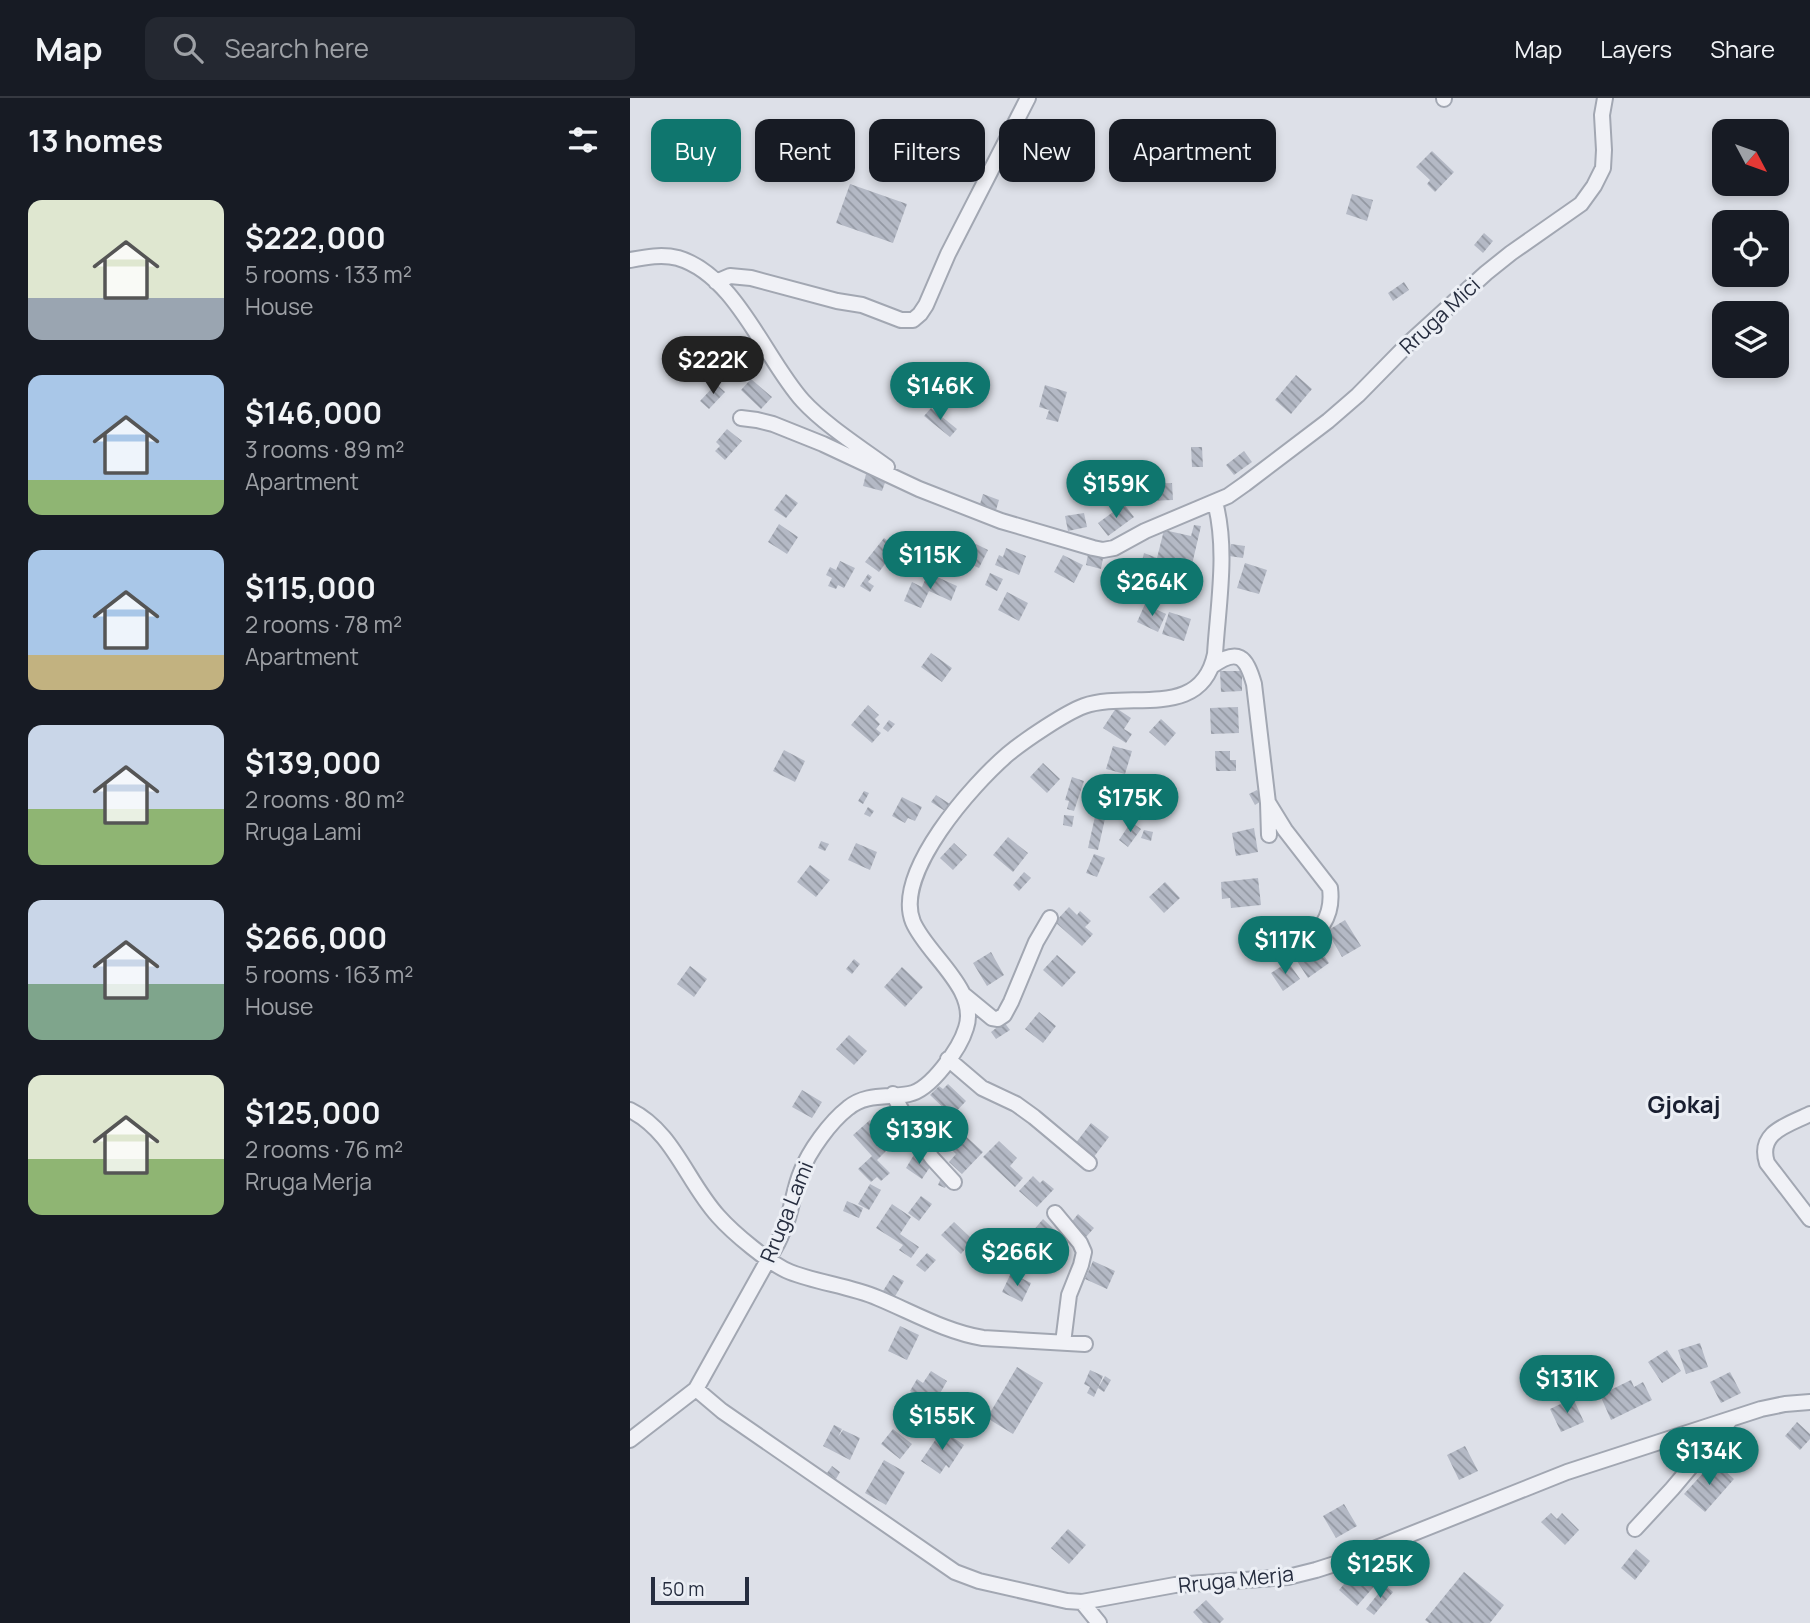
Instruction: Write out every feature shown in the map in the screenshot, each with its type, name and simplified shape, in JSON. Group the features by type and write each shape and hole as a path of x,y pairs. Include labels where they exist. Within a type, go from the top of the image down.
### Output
{"street":[{"path":"716,282 730,276 751,278 862,305 901,320 913,320 926,305 948,254 1028,98"},
{"name":"Rruga Mici","path":"919,489 1000,522 1103,550 1114,548 1145,531 1228,496 1328,421 1358,395 1409,342 1486,273 1581,204 1603,168 1602,115 1605,98"},
{"path":"630,260 661,256 676,258 692,264 716,282 740,310 788,384 805,403 919,489"},
{"path":"741,418 773,424 919,489"},
{"path":"1050,918 1036,942 1004,1015 998,1019 992,1018 964,995 921,937 909,907 917,872 927,851 962,802 1009,753 1083,706 1102,702 1154,700 1186,694 1198,687 1207,677 1215,654 1222,548 1222,529 1215,502"},
{"path":"1212,666 1233,655 1241,657 1250,668 1268,803 1269,835"},
{"path":"1268,803 1285,830 1330,888 1331,900 1327,917 1316,934 1296,951"},
{"name":"Rruga Lami","path":"630,1440 696,1389 769,1260 788,1218 801,1171 823,1136 849,1107 876,1096 907,1094 928,1084 958,1046 968,1024 964,995"},
{"path":"948,1059 982,1088 1016,1104 1034,1117 1089,1163"},
{"path":"893,1094 912,1130 954,1182"},
{"path":"630,1110 656,1129 670,1145 704,1200 720,1219 769,1260 791,1272 874,1296 966,1335 1085,1344"},
{"path":"1810,1114 1773,1133 1766,1143 1764,1153 1767,1163 1810,1219"},
{"path":"1055,1213 1080,1243 1084,1252 1069,1295 1063,1343"},
{"name":"Rruga Merja","path":"696,1389 722,1411 955,1572 979,1581 1082,1602 1175,1585 1288,1577 1316,1570 1567,1472 1761,1409 1810,1402"},
{"path":"1635,1529 1731,1418"},
{"path":"1082,1602 1099,1623"}],"building":[{"path":"1432,151 1454,172 1435,192 1427,184 1430,180 1416,167"},
{"path":"850,184 907,204 893,243 836,223"},
{"path":"1352,194 1373,200 1367,221 1346,214"},
{"path":"1484,233 1493,241 1483,253 1474,245"},
{"path":"1404,282 1409,290 1393,301 1388,293"},
{"path":"1296,375 1312,389 1291,414 1275,400"},
{"path":"751,379 772,397 761,409 741,390"},
{"path":"716,384 725,392 709,409 700,401"},
{"path":"1045,385 1067,392 1058,422 1046,419 1049,410 1039,407"},
{"path":"931,408 957,429 950,437 924,416"},
{"path":"727,429 742,441 725,460 715,451 720,446 716,442"},
{"path":"1191,447 1202,447 1203,467 1192,467"},
{"path":"1244,451 1252,462 1234,475 1226,465"},
{"path":"866,474 886,480 882,491 863,486"},
{"path":"1172,483 1173,500 1146,501 1145,484"},
{"path":"786,494 798,503 786,518 774,510"},
{"path":"983,494 999,500 996,510 980,504"},
{"path":"1124,504 1134,517 1108,536 1098,523"},
{"path":"1084,513 1087,527 1068,531 1065,516"},
{"path":"779,524 798,537 787,554 768,542"},
{"path":"1194,525 1201,526 1190,573 1142,561 1144,553 1157,558 1164,530 1191,536"},
{"path":"884,538 897,548 879,572 865,562"},
{"path":"913,538 936,539 934,562 911,560"},
{"path":"970,541 988,550 979,568 961,560"},
{"path":"1231,544 1245,546 1243,558 1229,556"},
{"path":"1006,548 1026,556 1019,575 995,565 999,555 1003,557"},
{"path":"1088,554 1103,558 1101,569 1086,565"},
{"path":"1063,555 1083,565 1074,583 1054,572"},
{"path":"840,561 855,568 844,588 838,585 836,589 828,586 832,578 826,575 830,567 836,570"},
{"path":"1245,563 1267,570 1259,594 1237,588"},
{"path":"1110,571 1134,576 1130,593 1106,591"},
{"path":"990,573 1003,579 997,591 985,585"},
{"path":"868,574 872,577 868,582 874,586 870,592 860,586"},
{"path":"927,575 957,586 951,601 929,591 921,608 904,601 912,582 922,587"},
{"path":"1007,592 1028,603 1019,621 998,610"},
{"path":"1145,604 1166,614 1158,632 1137,622"},
{"path":"1169,612 1191,619 1184,641 1162,634"},
{"path":"931,653 952,668 942,682 921,667"},
{"path":"1220,671 1242,671 1242,691 1221,692"},
{"path":"868,705 879,715 875,719 880,724 876,729 881,733 872,743 851,725"},
{"path":"1238,707 1239,733 1211,734 1210,708"},
{"path":"1116,708 1131,718 1124,729 1132,734 1126,743 1103,728"},
{"path":"1161,719 1176,733 1165,746 1149,732"},
{"path":"889,720 895,724 888,732 883,728"},
{"path":"1113,746 1132,751 1125,774 1106,769"},
{"path":"784,750 805,761 795,782 773,771"},
{"path":"1215,751 1230,751 1230,760 1236,760 1236,771 1216,771"},
{"path":"1043,763 1060,779 1047,793 1030,777"},
{"path":"1072,777 1084,781 1074,811 1067,809 1069,801 1065,800"},
{"path":"1154,784 1173,807 1159,819 1140,796"},
{"path":"1257,790 1263,800 1255,805 1249,794"},
{"path":"864,791 869,793 863,804 858,801"},
{"path":"936,795 950,804 945,811 931,802"},
{"path":"902,797 922,807 915,821 908,818 905,823 892,816"},
{"path":"1098,803 1108,805 1098,850 1088,848"},
{"path":"868,807 874,811 870,817 864,814"},
{"path":"1064,815 1074,816 1072,827 1063,825"},
{"path":"1131,822 1141,829 1128,847 1119,840"},
{"path":"1254,828 1258,852 1236,856 1232,833"},
{"path":"1144,830 1153,832 1151,841 1141,838"},
{"path":"1008,837 1028,853 1013,872 993,855"},
{"path":"821,841 829,844 825,851 818,848"},
{"path":"856,843 877,852 870,870 848,860"},
{"path":"954,843 967,855 953,870 940,858"},
{"path":"1094,854 1105,858 1097,877 1086,873"},
{"path":"810,865 830,880 816,897 797,882"},
{"path":"1024,872 1031,878 1019,891 1013,885"},
{"path":"1258,878 1261,905 1231,908 1230,898 1222,899 1221,882"},
{"path":"1165,882 1180,898 1164,913 1149,897"},
{"path":"1069,907 1077,915 1080,911 1091,921 1085,927 1093,934 1082,946 1055,922"},
{"path":"1345,920 1361,946 1342,957 1327,931"},
{"path":"1318,947 1329,963 1308,978 1297,961"},
{"path":"991,952 1004,975 987,986 973,963"},
{"path":"1057,955 1076,972 1062,987 1043,970"},
{"path":"854,959 860,964 852,974 846,969"},
{"path":"1288,962 1300,979 1283,991 1271,973"},
{"path":"690,966 707,979 694,997 677,984"},
{"path":"902,967 923,987 905,1007 884,987"},
{"path":"1039,1012 1056,1026 1043,1043 1025,1029"},
{"path":"1004,1022 1010,1030 996,1039 991,1032"},
{"path":"849,1035 867,1051 854,1065 836,1049"},
{"path":"948,1084 966,1101 952,1116 930,1095 939,1086 943,1089"},
{"path":"802,1090 822,1102 812,1118 792,1107"},
{"path":"947,1119 983,1152 962,1174 949,1162 956,1154 934,1133"},
{"path":"870,1120 889,1142 883,1147 886,1151 877,1160 890,1173 881,1181 877,1177 871,1182 858,1169 872,1156 853,1135"},
{"path":"1091,1123 1109,1137 1093,1158 1075,1144"},
{"path":"999,1141 1017,1158 1010,1166 1023,1178 1015,1187 983,1157"},
{"path":"915,1153 932,1164 922,1179 906,1168"},
{"path":"1033,1176 1040,1183 1043,1180 1054,1189 1037,1207 1019,1191"},
{"path":"941,1178 948,1182 945,1188 938,1185"},
{"path":"870,1184 881,1190 869,1210 858,1204"},
{"path":"921,1196 932,1204 919,1221 908,1213"},
{"path":"847,1201 863,1208 859,1218 843,1211"},
{"path":"892,1204 911,1217 900,1234 919,1247 911,1258 899,1250 903,1245 876,1228"},
{"path":"1078,1214 1094,1228 1086,1237 1070,1224"},
{"path":"1043,1219 1060,1235 1043,1253 1027,1238"},
{"path":"954,1222 973,1240 961,1254 941,1235"},
{"path":"991,1235 1008,1250 996,1263 980,1248"},
{"path":"927,1253 936,1260 925,1272 916,1265"},
{"path":"1093,1261 1115,1271 1107,1289 1085,1279"},
{"path":"1011,1273 1031,1283 1022,1302 1002,1292"},
{"path":"893,1275 904,1281 894,1298 883,1291"},
{"path":"900,1326 919,1335 907,1360 888,1351"},
{"path":"1700,1343 1708,1367 1686,1374 1678,1350"},
{"path":"1667,1350 1681,1371 1662,1383 1648,1362"},
{"path":"1017,1367 1043,1383 1013,1434 987,1418"},
{"path":"1090,1370 1103,1376 1094,1397 1087,1393 1090,1387 1084,1384"},
{"path":"931,1371 947,1381 934,1404 910,1391 917,1379 923,1383"},
{"path":"1730,1372 1741,1393 1721,1403 1710,1382"},
{"path":"1105,1376 1111,1380 1104,1392 1098,1388"},
{"path":"1631,1380 1634,1387 1643,1382 1652,1400 1611,1420 1600,1395"},
{"path":"1573,1398 1584,1422 1561,1432 1550,1409"},
{"path":"1797,1422 1810,1434 1810,1439 1800,1450 1785,1436"},
{"path":"834,1425 842,1429 838,1437 843,1430 860,1438 850,1460 823,1446"},
{"path":"893,1429 912,1444 900,1459 881,1444"},
{"path":"942,1430 964,1445 949,1468 946,1465 940,1474 921,1461"},
{"path":"1465,1446 1478,1471 1459,1480 1447,1455"},
{"path":"884,1460 905,1472 886,1505 865,1493"},
{"path":"1714,1461 1734,1479 1705,1512 1684,1494"},
{"path":"832,1466 840,1472 836,1479 827,1473"},
{"path":"1344,1504 1357,1526 1336,1538 1323,1516"},
{"path":"1551,1513 1557,1519 1562,1513 1579,1530 1565,1545 1541,1522"},
{"path":"1068,1529 1086,1545 1069,1564 1051,1548"},
{"path":"1636,1549 1650,1561 1635,1580 1621,1568"},
{"path":"1391,1554 1402,1559 1391,1579 1381,1573"},
{"path":"1354,1572 1360,1576 1364,1572 1377,1583 1357,1606 1339,1590"},
{"path":"1464,1572 1504,1605 1490,1623 1429,1623 1425,1620"},
{"path":"1385,1585 1393,1592 1374,1615 1366,1609"},
{"path":"1206,1600 1224,1619 1220,1623 1203,1623 1193,1612"}],"district":[{"name":"Gjokaj","path":"1684,1105"}]}
